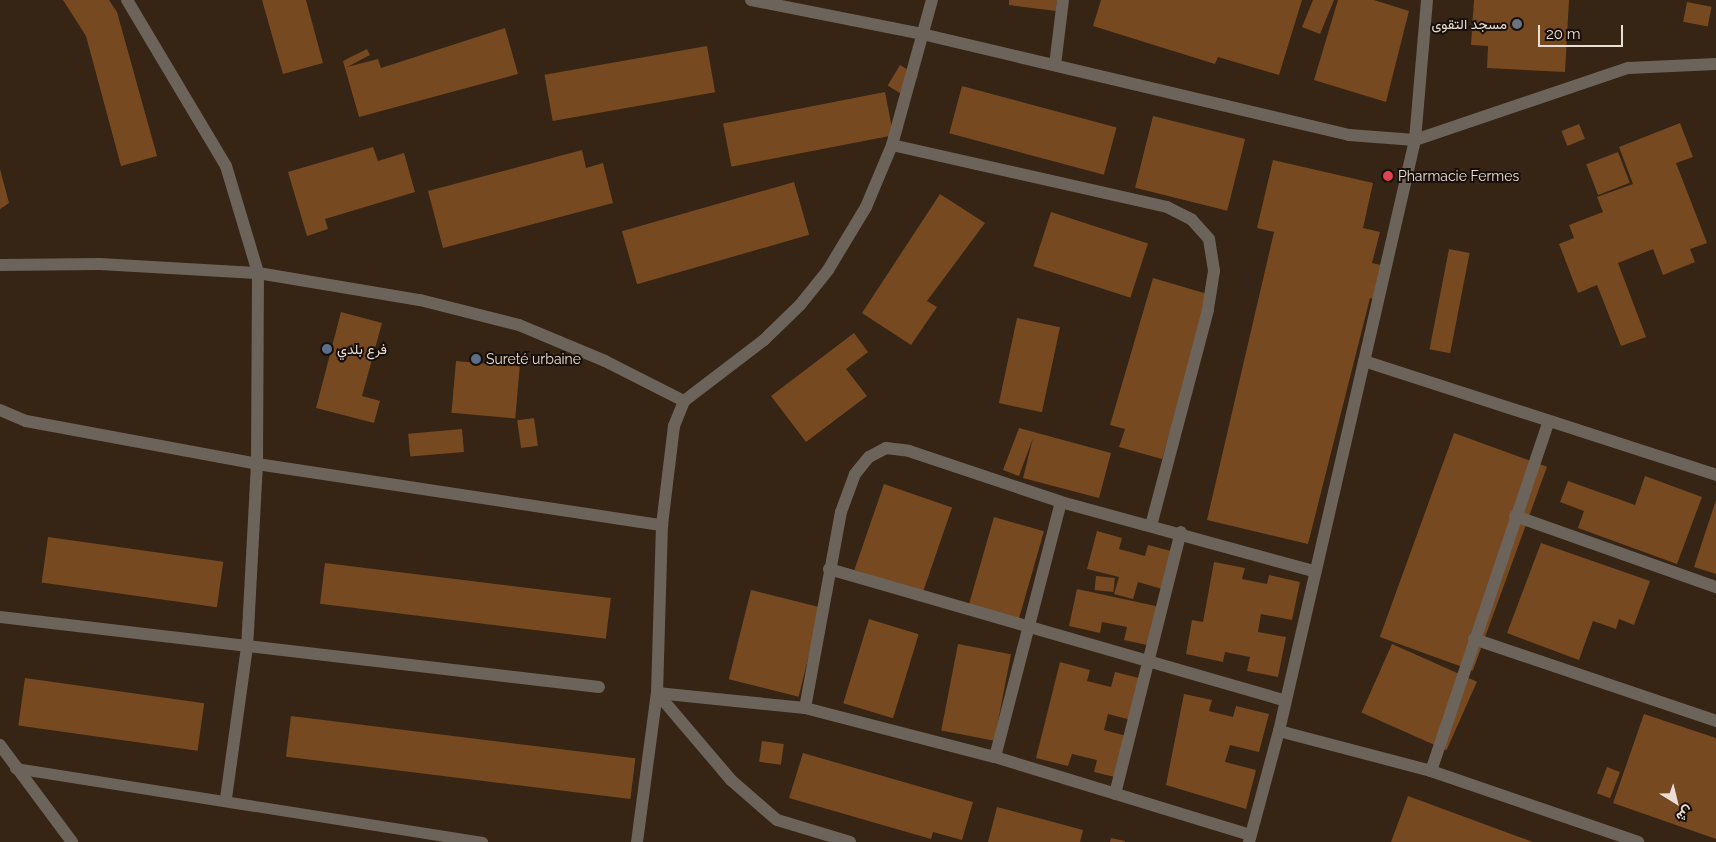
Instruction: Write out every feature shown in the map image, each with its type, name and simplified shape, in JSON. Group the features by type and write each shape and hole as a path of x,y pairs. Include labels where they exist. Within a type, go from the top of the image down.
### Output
{"street":[{"path":"127,0 226,166 258,273 257,464 247,647 226,799"},
{"path":"751,0 922,34 1349,134 1415,140 1628,68 1716,64"},
{"path":"638,842 657,693 662,525 671,445 684,401 764,340 800,305 866,207 892,145 932,0"},
{"path":"1055,64 1063,0"},
{"path":"657,693 805,708 995,757 1249,838 1279,731 1314,571 1415,140 1427,0"},
{"path":"892,145 1167,207 1192,220 1209,240 1214,271 1208,310 1151,526"},
{"path":"0,265 100,264 258,273 420,300 519,324 606,360 684,401"},
{"path":"1364,361 1548,423 1716,475"},
{"path":"0,410 26,421 257,464 662,525"},
{"path":"1431,771 1548,423"},
{"path":"805,708 840,512 856,474 870,457 886,448 909,451 1061,502 1181,532 1314,571"},
{"path":"995,757 1030,629 1061,502"},
{"path":"1516,516 1716,587"},
{"path":"1115,794 1181,532"},
{"path":"829,568 1030,629 1285,701"},
{"path":"0,617 599,687"},
{"path":"1474,639 1716,721"},
{"path":"657,693 731,780 777,820 850,842"},
{"path":"1279,731 1431,771 1638,842"},
{"path":"0,745 15,768 72,842"}],"lane":[{"path":"15,768 226,799 482,842"}],"building":[{"path":"63,0 109,0 117,12 157,156 121,166 86,36"},
{"path":"262,0 306,0 323,63 283,74"},
{"path":"1009,0 1057,0 1056,11 1009,5"},
{"path":"1101,0 1302,0 1279,75 1218,57 1215,64 1093,26"},
{"path":"1313,0 1334,0 1320,34 1302,27"},
{"path":"1338,0 1374,0 1409,11 1386,102 1314,80"},
{"path":"1474,0 1569,0 1565,72 1487,68 1488,46 1471,45"},
{"path":"1687,2 1712,7 1708,26 1683,22"},
{"path":"505,28 518,74 359,117 343,61 367,49 370,55 347,67 378,59 381,68"},
{"path":"707,46 715,92 553,121 545,75"},
{"path":"900,65 918,76 906,96 888,86"},
{"path":"962,86 1117,127 1104,175 949,133"},
{"path":"885,92 893,135 731,167 723,123"},
{"path":"1153,116 1245,139 1227,211 1135,188"},
{"path":"1680,123 1693,157 1676,163 1707,243 1690,249 1695,262 1663,275 1653,249 1618,263 1646,337 1621,346 1597,285 1578,293 1559,244 1574,238 1569,225 1603,212 1597,197 1633,184 1619,147"},
{"path":"1579,124 1585,139 1567,146 1561,131"},
{"path":"373,147 378,161 404,153 415,192 325,219 328,229 307,236 288,172"},
{"path":"582,150 586,168 603,163 613,203 443,248 428,191"},
{"path":"1618,152 1630,183 1598,195 1586,164"},
{"path":"1273,160 1373,183 1363,228 1380,232 1372,263 1386,266 1378,300 1370,298 1308,544 1207,520 1274,232 1257,228"},
{"path":"0,169 9,203 0,209"},
{"path":"794,182 809,235 637,284 622,231"},
{"path":"940,194 985,223 927,301 937,307 911,345 862,313"},
{"path":"1051,212 1148,244 1130,298 1033,266"},
{"path":"1449,249 1470,253 1450,353 1430,349"},
{"path":"1153,278 1211,295 1162,459 1119,447 1125,429 1110,425"},
{"path":"341,312 382,323 362,396 380,401 374,423 316,408"},
{"path":"1017,318 1060,327 1042,412 999,403"},
{"path":"854,333 868,352 846,369 867,396 806,442 771,396"},
{"path":"456,361 520,367 515,418 451,413"},
{"path":"534,418 538,446 521,448 517,420"},
{"path":"1019,428 1111,453 1099,498 1023,478 1033,438 1019,476 1003,470"},
{"path":"462,429 464,452 410,457 408,434"},
{"path":"1454,433 1547,467 1473,671 1380,637"},
{"path":"1645,476 1702,497 1677,564 1578,528 1584,511 1560,502 1568,481 1635,505"},
{"path":"884,484 952,507 922,593 854,570"},
{"path":"1716,500 1716,574 1694,567"},
{"path":"994,517 1044,531 1019,619 969,604"},
{"path":"1097,531 1122,538 1119,549 1145,556 1148,545 1179,553 1169,591 1138,582 1133,599 1114,594 1119,577 1087,569"},
{"path":"48,537 223,562 217,607 42,583"},
{"path":"1541,543 1650,581 1634,625 1619,619 1616,629 1593,621 1579,660 1507,633"},
{"path":"1214,562 1245,568 1242,579 1267,584 1269,575 1300,582 1292,620 1261,614 1258,632 1286,637 1278,677 1247,671 1250,657 1225,652 1223,662 1186,654 1192,620 1203,622"},
{"path":"325,563 611,598 606,639 320,604"},
{"path":"1096,576 1115,578 1113,592 1095,590"},
{"path":"1077,589 1165,608 1156,647 1124,640 1127,627 1102,622 1100,633 1069,626"},
{"path":"751,590 821,607 799,697 729,679"},
{"path":"869,619 919,634 893,718 843,703"},
{"path":"958,644 1011,654 994,741 941,730"},
{"path":"1392,644 1477,682 1446,750 1361,713"},
{"path":"1060,662 1090,670 1087,681 1111,687 1115,672 1147,680 1135,721 1108,714 1104,730 1134,738 1123,779 1094,772 1097,760 1072,754 1068,766 1036,758"},
{"path":"25,678 204,703 198,751 18,726"},
{"path":"1184,694 1212,700 1209,711 1233,717 1236,706 1269,714 1259,752 1230,745 1225,762 1256,770 1246,809 1166,785"},
{"path":"1644,714 1716,738 1716,839 1613,803"},
{"path":"291,716 635,758 630,799 286,757"},
{"path":"762,741 784,744 781,765 759,762"},
{"path":"803,753 973,802 962,840 933,832 931,839 789,798"},
{"path":"1607,767 1620,772 1610,798 1597,793"},
{"path":"1408,796 1533,842 1391,842"},
{"path":"997,807 1083,830 1080,842 988,842"},
{"path":"1111,838 1125,841 1125,842 1110,842"}],"place":[{"name":"مسجد التقوى","path":"1517,24"},
{"name":"Pharmacie Fermes","path":"1388,176"},
{"name":"فرع بلدي","path":"327,349"},
{"name":"Sureté urbaine","path":"476,359"}]}
